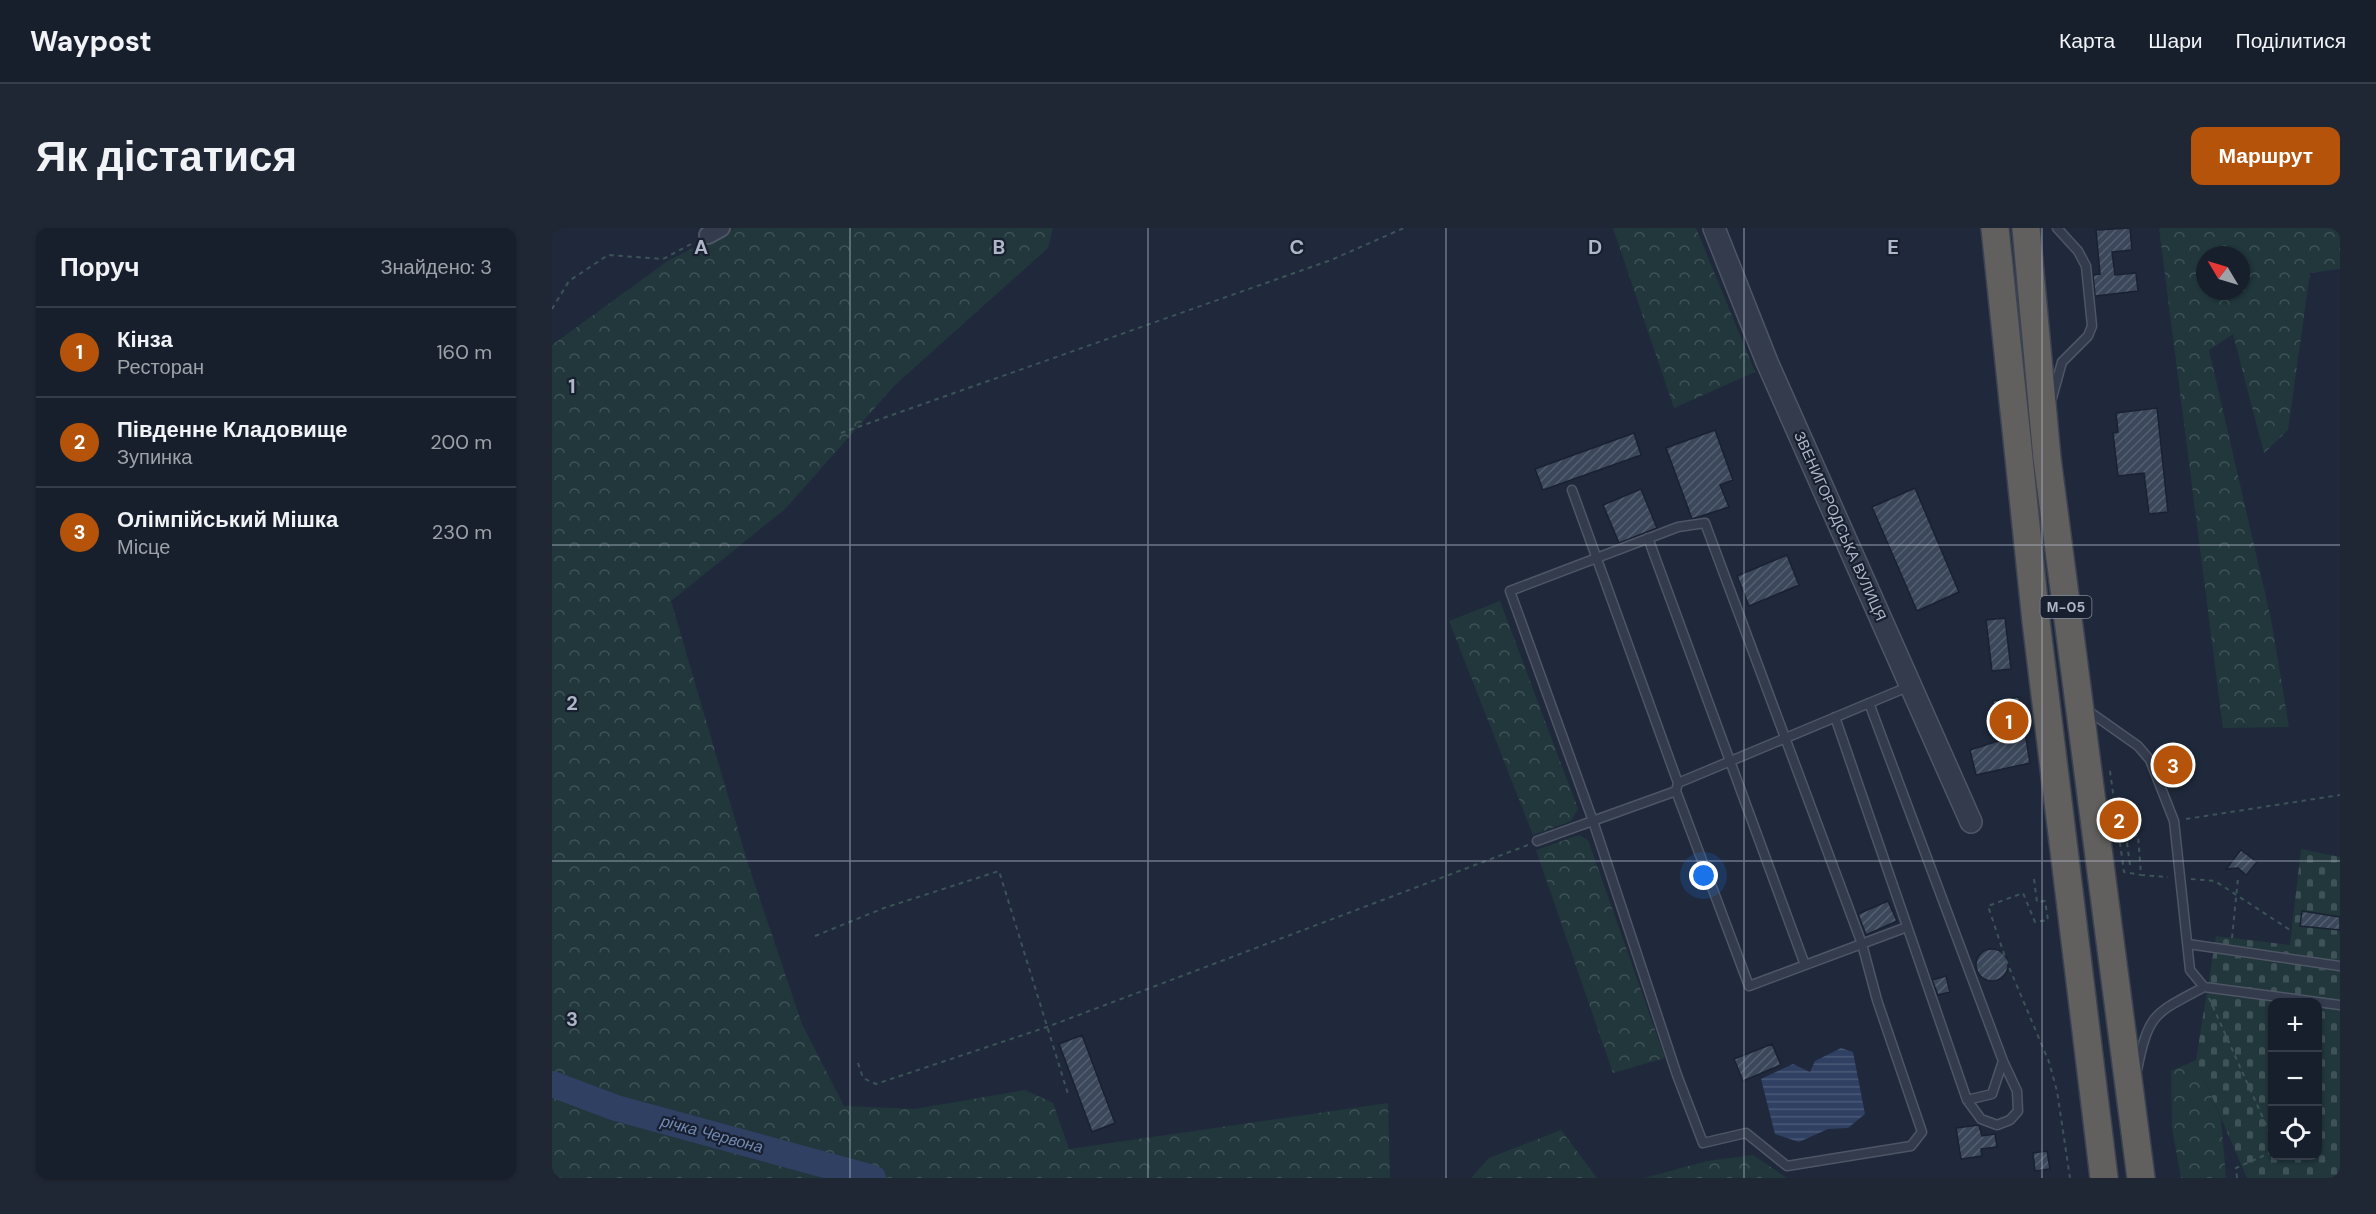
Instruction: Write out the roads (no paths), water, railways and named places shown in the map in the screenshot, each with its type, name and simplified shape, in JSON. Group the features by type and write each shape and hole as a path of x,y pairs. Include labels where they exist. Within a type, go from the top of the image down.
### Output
{"highway":[{"name":"М-05","path":"1995,228 2036,621 2104,1178"},
{"name":"М-05","path":"2026,228 2044,434 2141,1178"}],"street":[{"name":"ЗВЕНИГОРОДСЬКА ВУЛИЦЯ","path":"1714,228 1767,363 1971,822"}],"lane":[{"path":"2044,434 2062,362 2088,336 2092,326 2086,266 2078,251 2057,228"},
{"path":"1572,490 1749,986 1907,927"},
{"path":"1705,523 1862,945 1877,1000 1922,1132 1911,1146 1787,1166 1746,1133 1703,1143 1677,1075 1593,821 1510,591 1648,538 1678,526 1705,523"},
{"path":"1648,538 1805,965"},
{"path":"1537,841 1677,787 1730,761 1911,686"},
{"path":"1835,717 1967,1100 1981,1119 1997,1125 2010,1120 2018,1111 2017,1092 2002,1061 1869,703"},
{"path":"2079,704 2138,746 2150,760 2174,821 2190,970 2204,987"},
{"path":"2188,944 2340,966"},
{"path":"2131,1102 2143,1042 2152,1018 2159,1011 2204,987 2340,1005"},
{"path":"1967,1100 1992,1094 2002,1061"}],"water":[{"path":"1841,1048 1853,1052 1865,1114 1848,1128 1828,1129 1799,1142 1775,1134 1761,1079 1793,1064 1810,1072 1815,1061"}],"waterway":[{"name":"річка Червона","path":"552,1084 616,1108 873,1178"}],"place":[{"name":"Кінза","path":"2009,721"},
{"name":"Олімпійський Мішка","path":"2173,765"},
{"name":"Південне Кладовище","path":"2119,820"}]}
